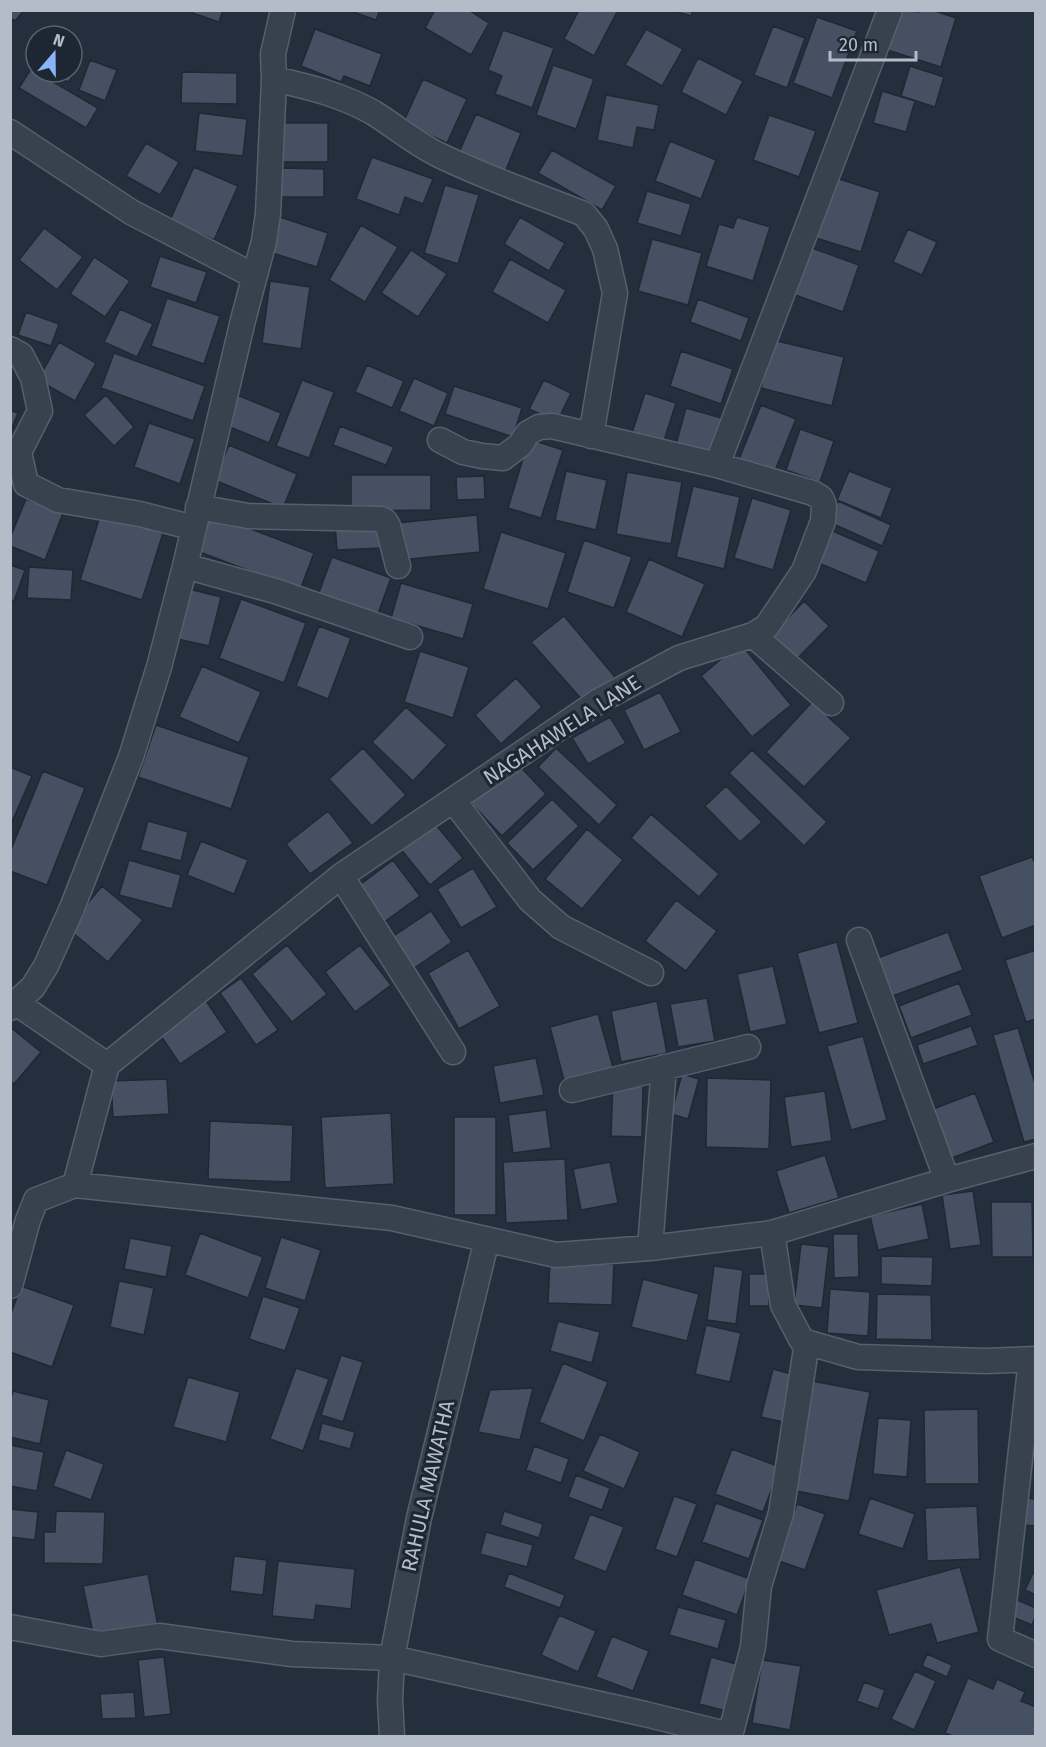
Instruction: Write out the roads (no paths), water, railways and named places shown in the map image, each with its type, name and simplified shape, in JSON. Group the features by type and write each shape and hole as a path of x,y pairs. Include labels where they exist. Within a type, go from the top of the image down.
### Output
{"street":[{"path":"75,1185 107,1065 12,1004 33,987 46,966 72,908 131,757 159,667 268,214 273,54 282,10"},
{"path":"717,465 890,10"},
{"path":"274,79 320,89 347,99 375,114 437,154 477,173 584,214 596,229 605,249 615,293 591,436"},
{"path":"10,132 131,212 254,276"},
{"path":"10,349 21,355 33,378 40,411 19,452 26,484 58,500 140,514 196,518 248,516 381,519 388,526 398,566"},
{"name":"NAGAHAWELA LANE","path":"107,1065 341,876 598,701 679,658 753,635 767,626 804,571 823,521 824,505 821,498 813,493 717,465 552,426 539,427 528,433 520,445 503,458 463,452 440,440"},
{"path":"185,566 275,591 410,637"},
{"path":"753,635 831,703"},
{"path":"453,800 530,900 561,927 651,973"},
{"path":"341,876 453,1052"},
{"path":"859,940 947,1180"},
{"path":"572,1090 748,1047"},
{"path":"650,1248 664,1067"},
{"path":"10,1286 28,1220 36,1200 75,1185 392,1218 556,1255 650,1248 772,1233 1035,1156"},
{"path":"772,1233 783,1305 802,1341 858,1357 985,1361 1033,1360 1000,1639 1035,1655"},
{"name":"RAHULA MAWATHA","path":"393,1737 390,1700 392,1658 419,1518 487,1239"},
{"path":"10,1627 101,1644 159,1636 292,1654 392,1658 645,1714 730,1736 753,1647 759,1586 781,1514 807,1342"}]}
